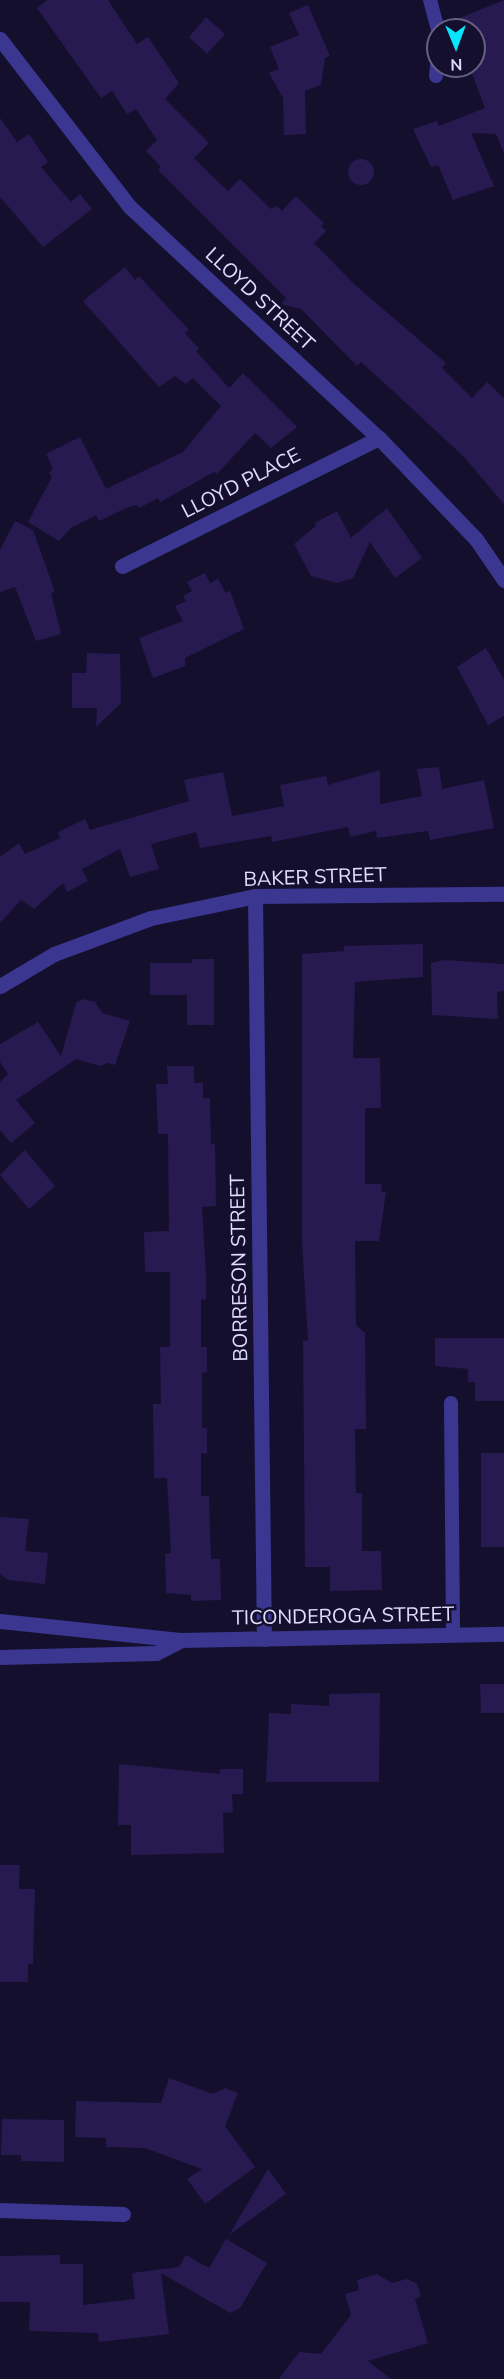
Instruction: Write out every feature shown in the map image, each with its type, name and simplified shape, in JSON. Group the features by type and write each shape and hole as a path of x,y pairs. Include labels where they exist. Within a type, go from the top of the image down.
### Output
{"street":[{"name":"LLOYD STREET","path":"0,39 130,207 379,438 476,539 504,580"},
{"name":"LLOYD PLACE","path":"122,566 379,438"},
{"name":"BAKER STREET","path":"0,986 54,954 151,918 255,896 504,894"},
{"name":"BORRESON STREET","path":"255,896 264,1640"},
{"name":"TICONDEROGA STREET","path":"0,1621 182,1640 504,1634"},
{"name":"TICONDEROGA STREET","path":"0,1657 156,1653 182,1640"},
{"path":"0,2210 123,2214"}],"lane":[{"path":"430,0 435,18"},
{"path":"451,1403 453,1635"}],"building":[{"path":"47,0 108,0 137,44 148,37 179,83 165,99 209,143 194,158 228,191 240,179 271,209 277,206 282,211 296,196 324,223 321,226 326,231 314,243 355,285 446,363 442,368 472,398 487,382 504,399 504,504 464,457 361,362 357,366 301,309 281,304 286,298 158,170 161,167 146,151 157,140 136,109 127,114 112,91 101,98 37,8"},
{"path":"504,0 504,153 496,134 471,133 494,186 453,200 438,165 431,167 413,129 437,121 439,126 485,108 474,78 486,78 486,18 460,18"},
{"path":"308,5 330,56 325,58 321,85 305,91 306,134 284,135 283,98 269,73 279,69 270,47 299,35 289,13"},
{"path":"206,17 225,34 207,54 189,37"},
{"path":"0,118 17,142 29,134 48,162 41,167 71,202 80,194 92,209 43,247 0,197"},
{"path":"361,159 370,163 374,172 370,181 361,185 352,181 348,172 352,163"},
{"path":"125,267 135,280 139,276 189,330 185,333 199,349 196,351 229,388 243,373 297,427 271,448 255,433 217,474 214,472 160,502 158,498 139,508 137,505 126,508 99,521 96,515 71,528 59,541 28,522 52,477 49,472 53,469 46,454 80,437 106,489 183,452 221,406 193,378 186,384 175,376 159,387 83,301"},
{"path":"387,508 422,558 395,578 370,542 353,578 337,583 311,576 294,544 316,526 315,523 337,511 351,538"},
{"path":"15,521 33,530 55,592 51,593 61,634 36,641 15,587 0,592 0,550"},
{"path":"205,573 210,583 218,579 226,593 230,591 244,629 185,658 185,666 153,678 139,638 183,621 175,606 186,601 183,596 192,591 187,582"},
{"path":"486,648 504,680 504,716 488,725 457,667"},
{"path":"87,653 120,654 121,703 96,727 97,708 72,708 72,673 86,673"},
{"path":"439,767 442,789 484,780 494,828 430,840 428,831 377,838 376,831 350,837 348,827 272,842 271,836 200,848 196,832 151,844 159,869 130,877 120,849 82,869 88,881 67,892 63,883 34,909 21,900 0,923 0,857 19,843 25,854 60,838 58,832 85,819 90,830 189,801 184,780 223,772 232,816 284,806 280,785 326,776 328,785 380,770 380,804 422,796 417,769"},
{"path":"423,944 423,977 355,982 353,1058 380,1058 381,1108 365,1108 365,1184 382,1184 381,1192 386,1192 379,1241 355,1241 356,1325 365,1333 366,1429 355,1429 356,1493 362,1493 362,1551 381,1551 382,1590 330,1591 330,1567 305,1567 303,1340 308,1341 302,1242 302,954 344,951 344,946"},
{"path":"192,959 214,959 214,1025 187,1025 187,995 150,995 150,963 192,963"},
{"path":"444,960 504,964 504,991 497,992 498,1019 432,1015 431,963"},
{"path":"83,999 95,1002 102,1013 130,1021 115,1065 107,1063 100,1066 76,1059 16,1100 35,1123 11,1143 0,1130 0,1082 8,1074 0,1062 0,1044 38,1022 61,1056 76,1003"},
{"path":"167,1066 194,1066 194,1083 203,1083 203,1098 210,1098 211,1144 215,1144 216,1206 202,1207 206,1300 201,1299 201,1347 207,1347 207,1372 202,1373 202,1428 207,1428 207,1454 201,1453 201,1496 209,1496 211,1559 220,1559 221,1600 191,1601 191,1595 166,1593 165,1554 171,1553 167,1478 154,1478 153,1404 161,1404 160,1347 170,1347 170,1272 145,1272 144,1232 169,1231 168,1134 158,1134 156,1084 168,1084"},
{"path":"25,1150 55,1186 29,1209 0,1175"},
{"path":"435,1338 504,1338 504,1401 475,1401 475,1382 468,1382 468,1369 435,1366"},
{"path":"481,1453 504,1453 504,1547 481,1547"},
{"path":"0,1517 29,1519 25,1551 48,1553 45,1584 8,1580 0,1574"},
{"path":"480,1684 504,1684 504,1713 481,1713"},
{"path":"380,1693 379,1782 266,1782 269,1713 291,1714 291,1704 329,1706 329,1694"},
{"path":"119,1764 220,1774 220,1769 243,1769 243,1794 232,1794 233,1812 223,1813 224,1853 131,1855 131,1825 118,1825"},
{"path":"0,1865 20,1865 19,1889 35,1889 33,1964 28,1964 28,1982 0,1982"},
{"path":"169,2078 213,2094 225,2088 238,2093 225,2126 255,2167 205,2204 187,2179 202,2169 145,2148 106,2147 106,2138 75,2137 76,2101 161,2103"},
{"path":"2,2119 64,2120 64,2162 21,2161 21,2155 1,2155"},
{"path":"268,2169 286,2194 229,2235"},
{"path":"226,2239 267,2263 240,2308 230,2313 161,2273 169,2334 99,2342 98,2333 29,2331 30,2302 0,2302 0,2256 60,2255 60,2264 83,2264 83,2305 135,2299 132,2273 179,2267 186,2255 209,2268"},
{"path":"377,2274 392,2283 407,2279 417,2284 421,2296 415,2299 428,2343 368,2361 391,2379 279,2379 299,2352 321,2354 351,2315 345,2294 359,2290 357,2280"}]}
